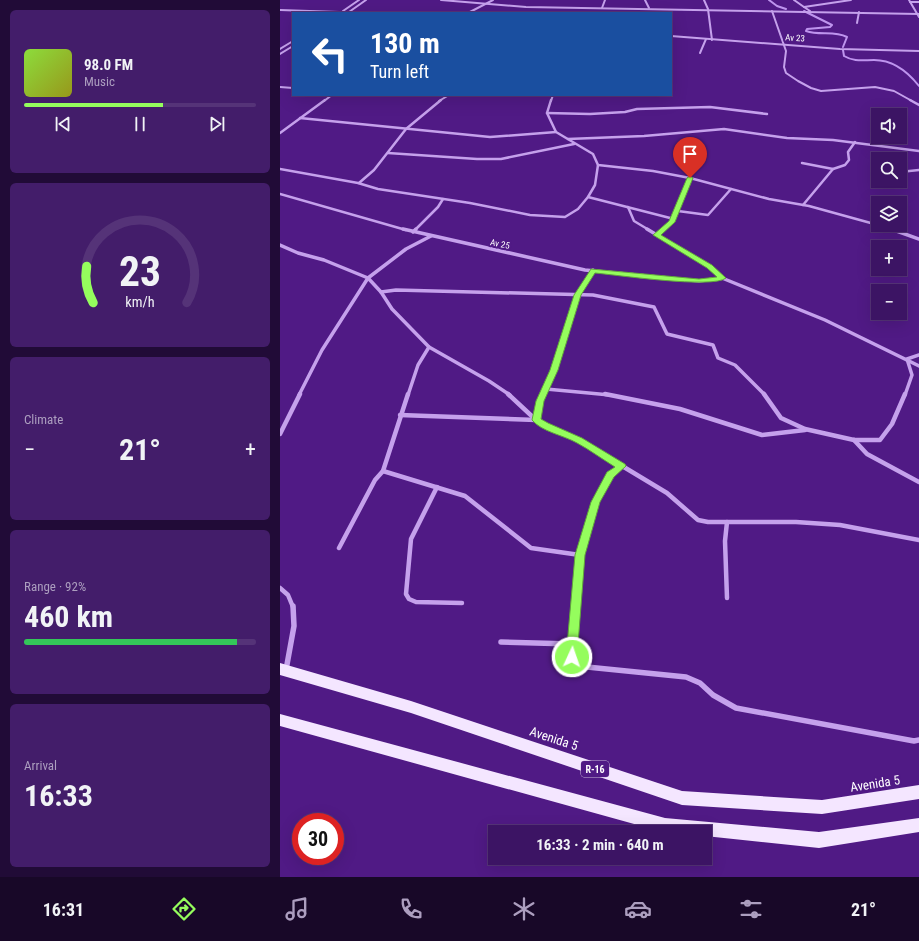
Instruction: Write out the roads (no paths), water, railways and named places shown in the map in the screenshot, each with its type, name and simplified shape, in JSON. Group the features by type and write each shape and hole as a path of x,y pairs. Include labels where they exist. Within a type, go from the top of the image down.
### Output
{"main road":[{"name":"Avenida 5","path":"283,669 411,707 682,798 822,807 919,792"},
{"path":"280,720 665,825 819,840 919,825"}],"street":[{"path":"342,11 359,0"},
{"path":"280,10 348,12 366,0"},
{"path":"441,0 526,7 708,9 918,14"},
{"path":"470,12 493,0"},
{"path":"602,8 605,0"},
{"path":"645,0 649,8"},
{"path":"704,0 708,9 712,40"},
{"path":"794,0 810,11"},
{"path":"804,7 852,0"},
{"path":"910,1 919,2"},
{"path":"910,1 919,17"},
{"path":"772,11 786,51 784,67 786,73 814,90 828,91 856,87 875,87 894,90 919,105"},
{"path":"857,24 859,12"},
{"name":"Av 23","path":"672,36 846,49 919,51"},
{"path":"700,53 706,39"},
{"path":"280,47 292,42"},
{"path":"280,54 292,47"},
{"path":"280,88 292,88"},
{"path":"280,133 331,96"},
{"path":"358,183 366,178 370,172 383,161 396,141 408,128 437,101 447,96"},
{"path":"280,169 358,183 378,189 492,207 530,215 565,217 578,209 588,197 595,185 598,165 593,154 556,132 547,113 553,96"},
{"path":"547,113 590,114 625,112 637,109 710,107 768,114"},
{"path":"300,118 490,137 556,132"},
{"path":"568,139 644,136 724,129 787,138 856,142 919,151"},
{"path":"802,163 833,169 845,165 848,160 848,152 856,142"},
{"path":"388,153 477,159 501,159 574,144"},
{"path":"598,165 653,171 690,178 769,199 803,205 871,223"},
{"path":"803,205 833,169"},
{"path":"907,171 919,170"},
{"path":"657,235 672,222 678,211 690,178"},
{"path":"678,211 708,215 731,189"},
{"name":"Av 25","path":"280,194 413,232 593,270 699,281 722,278"},
{"path":"588,197 674,218"},
{"path":"413,232 438,207 443,199"},
{"path":"628,208 634,221 710,267 722,278 825,320 919,366"},
{"path":"899,232 919,239"},
{"path":"280,434 322,350 368,278 406,249 432,236"},
{"path":"280,245 298,253 324,260 368,278 381,292 392,309 429,347 489,381 511,396 536,420 545,426 579,440 667,493 698,520 708,522 796,522 840,525 919,540"},
{"path":"280,249 290,249"},
{"path":"536,420 540,401 554,370 578,295 593,270"},
{"path":"381,292 396,290 562,293 593,295 654,307 667,334 713,345 718,358 735,365 768,398 781,418 805,430 854,440 880,440 892,424 906,393 912,375 907,359"},
{"path":"339,548 376,480 383,471 418,365 429,347"},
{"path":"907,359 919,355"},
{"path":"546,388 581,393 604,394 680,409 762,435 805,430"},
{"path":"400,416 536,420"},
{"path":"854,440 867,454 919,482"},
{"path":"622,466 611,475 596,502 580,555 572,644 572,657 577,666 686,677 700,683 713,695 736,708 818,724 919,740"},
{"path":"383,471 465,496 531,548 580,555"},
{"path":"437,487 411,539 406,594 409,599 416,602 462,603"},
{"path":"727,522 724,541 727,598"},
{"path":"280,588 290,597 294,610 292,639 283,669"},
{"path":"501,642 572,644"}],"waterway":[{"path":"769,0 777,6 786,9"},
{"path":"804,11 832,25 830,27 807,29 806,31 837,34 847,37 843,47"},
{"path":"843,50 844,56 851,59 888,62 900,68 919,86"}]}
